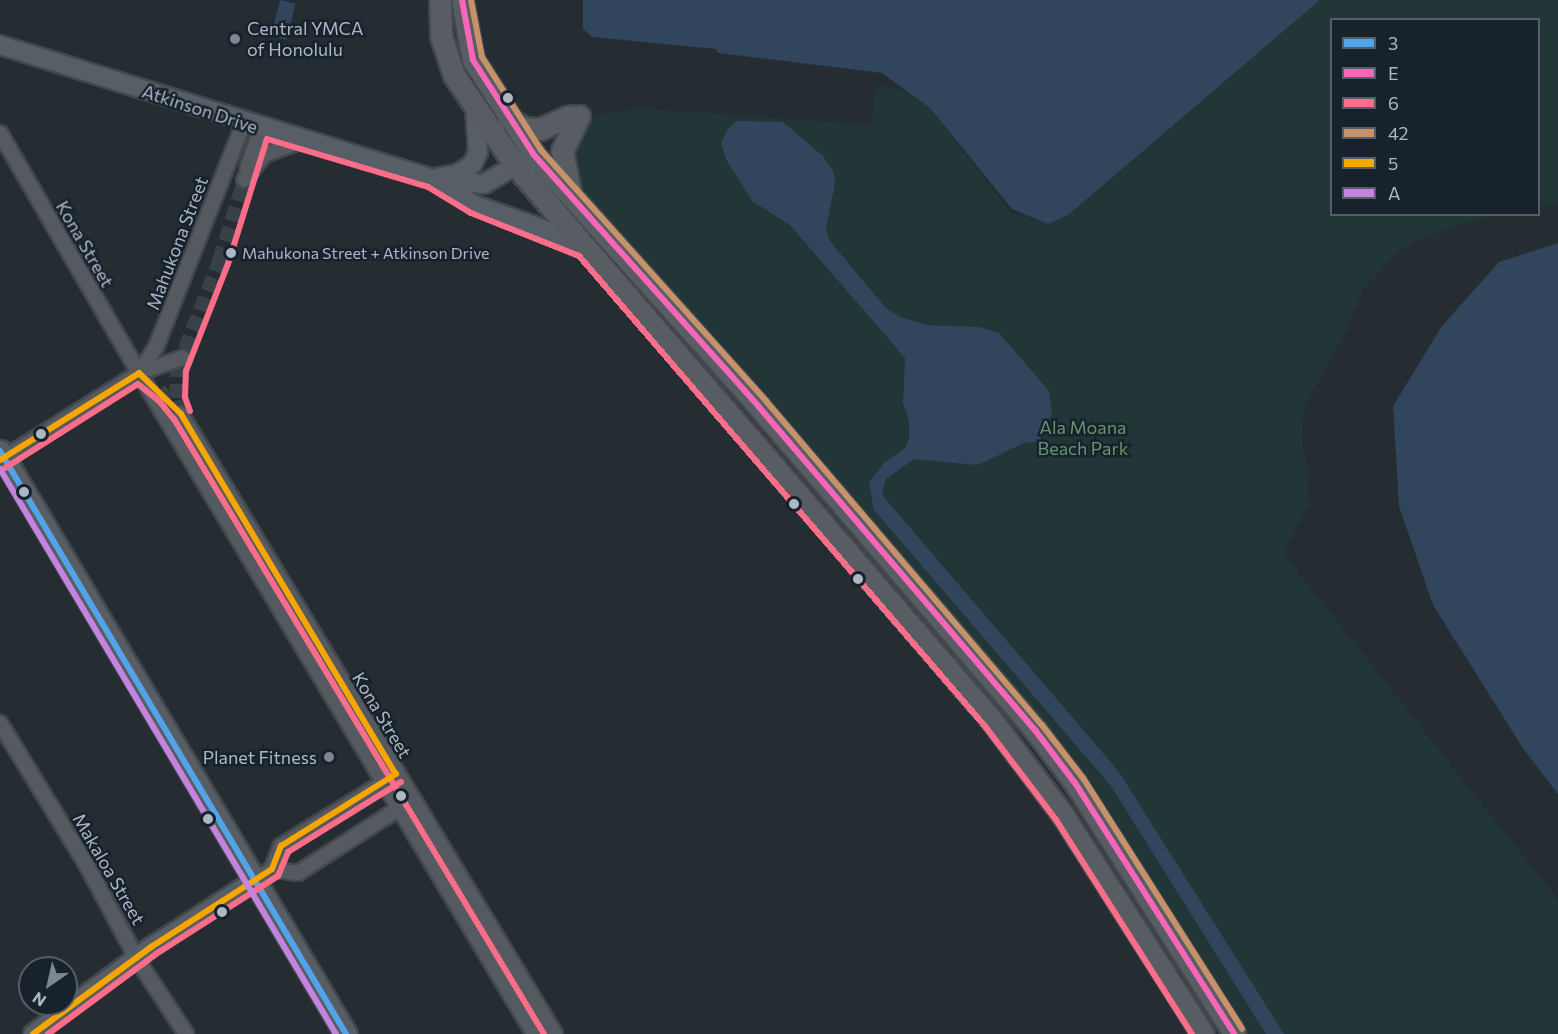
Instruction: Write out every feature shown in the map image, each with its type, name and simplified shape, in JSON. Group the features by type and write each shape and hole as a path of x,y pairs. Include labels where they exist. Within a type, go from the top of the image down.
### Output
{"main road":[{"path":"440,0 441,36 454,75 515,165 991,719 1063,815 1203,1034"},
{"path":"462,0 472,60 506,117 534,155 759,407 1035,730 1075,783 1234,1034"},
{"path":"506,117 524,128 540,129 567,117 579,116 562,151 571,196"},
{"path":"1,456 264,874 346,1034"}],"street":[{"name":"Atkinson Drive","path":"4,50 432,179 474,185 501,177 515,165 534,155"},
{"path":"432,179 457,174 472,165 478,152 475,107"},
{"path":"252,125 244,180 264,155 302,141"},
{"name":"Mahukona Street","path":"139,373 156,347 252,125"},
{"name":"Kona Street","path":"0,133 139,373 534,1034"},
{"path":"432,179 475,205 543,229 585,249"},
{"name":"Mahukona Street","path":"1,456 139,373 182,358"},
{"name":"Kona Street","path":"139,373 159,390"},
{"name":"Kona Street","path":"182,414 396,774 555,1034"},
{"name":"Makaloa Street","path":"0,723 85,862 137,958 186,1034"},
{"path":"33,1034 137,958 264,874 281,846 396,774"},
{"path":"264,874 298,873 412,800"},
{"path":"1217,1007 1225,1034"}],"green space":[{"name":"Ala Moana Beach Park","path":"1320,0 1558,0 1558,203 1540,207 1540,18 1330,18 1330,216 1506,216 1477,219 1417,240 1394,255 1360,294 1346,332 1306,404 1301,438 1309,475 1307,508 1283,553 1558,900 1558,1034 1245,1034 1150,882 1049,732 596,211 576,173 572,152 580,128 598,116 636,108 871,125 876,85 902,89 930,108 1010,212 1048,224 1068,215"}],"water":[{"path":"280,0 296,4 287,40 271,36"},
{"path":"583,0 1320,0 1068,215 1048,224 1012,209 930,108 882,73 718,53 716,49 592,37 583,29"},
{"path":"737,121 783,122 823,156 834,172 835,184 826,227 829,240 885,307 900,317 926,325 980,327 999,333 1049,391 1052,413 1039,441 1024,443 978,465 914,459 886,479 882,495 1119,772 1284,1034 1266,1034 1111,786 874,510 869,483 884,463 905,448 909,439 909,420 903,403 905,358 790,225 752,201 726,159 721,143 728,129"},
{"path":"1558,243 1558,794 1524,750 1433,605 1399,506 1393,406 1442,326 1499,262"}],"tunnel":[{"path":"181,414 176,398 177,369 219,261 244,180"},
{"path":"159,390 178,410"}],"transit line":[{"name":"E","path":"462,0 473,60 534,155 759,407 1035,730 1075,783 1234,1034"},
{"name":"42","path":"471,0 482,57 541,150 766,401 1042,725 1083,778 1242,1029"},
{"name":"6","path":"190,411 185,397 186,371 228,264 267,139 428,187 471,213 579,256 984,725 1056,820 1192,1034"},
{"name":"5","path":"139,373 181,414 396,774"},
{"name":"5","path":"0,460 139,373"},
{"name":"6","path":"5,468 138,384 160,402 174,419 544,1034"},
{"name":"3","path":"0,451 346,1034"},
{"name":"A","path":"0,469 336,1034"},
{"name":"5","path":"33,1034 151,947 272,869 281,846 396,774"},
{"name":"6","path":"48,1034 156,954 278,876 288,852 401,782"}],"place":[{"name":"Central YMCA of Honolulu","path":"235,39"},
{"name":"Mahukona Street + Atkinson Drive","path":"231,253"},
{"name":"Planet Fitness","path":"329,757"}]}
